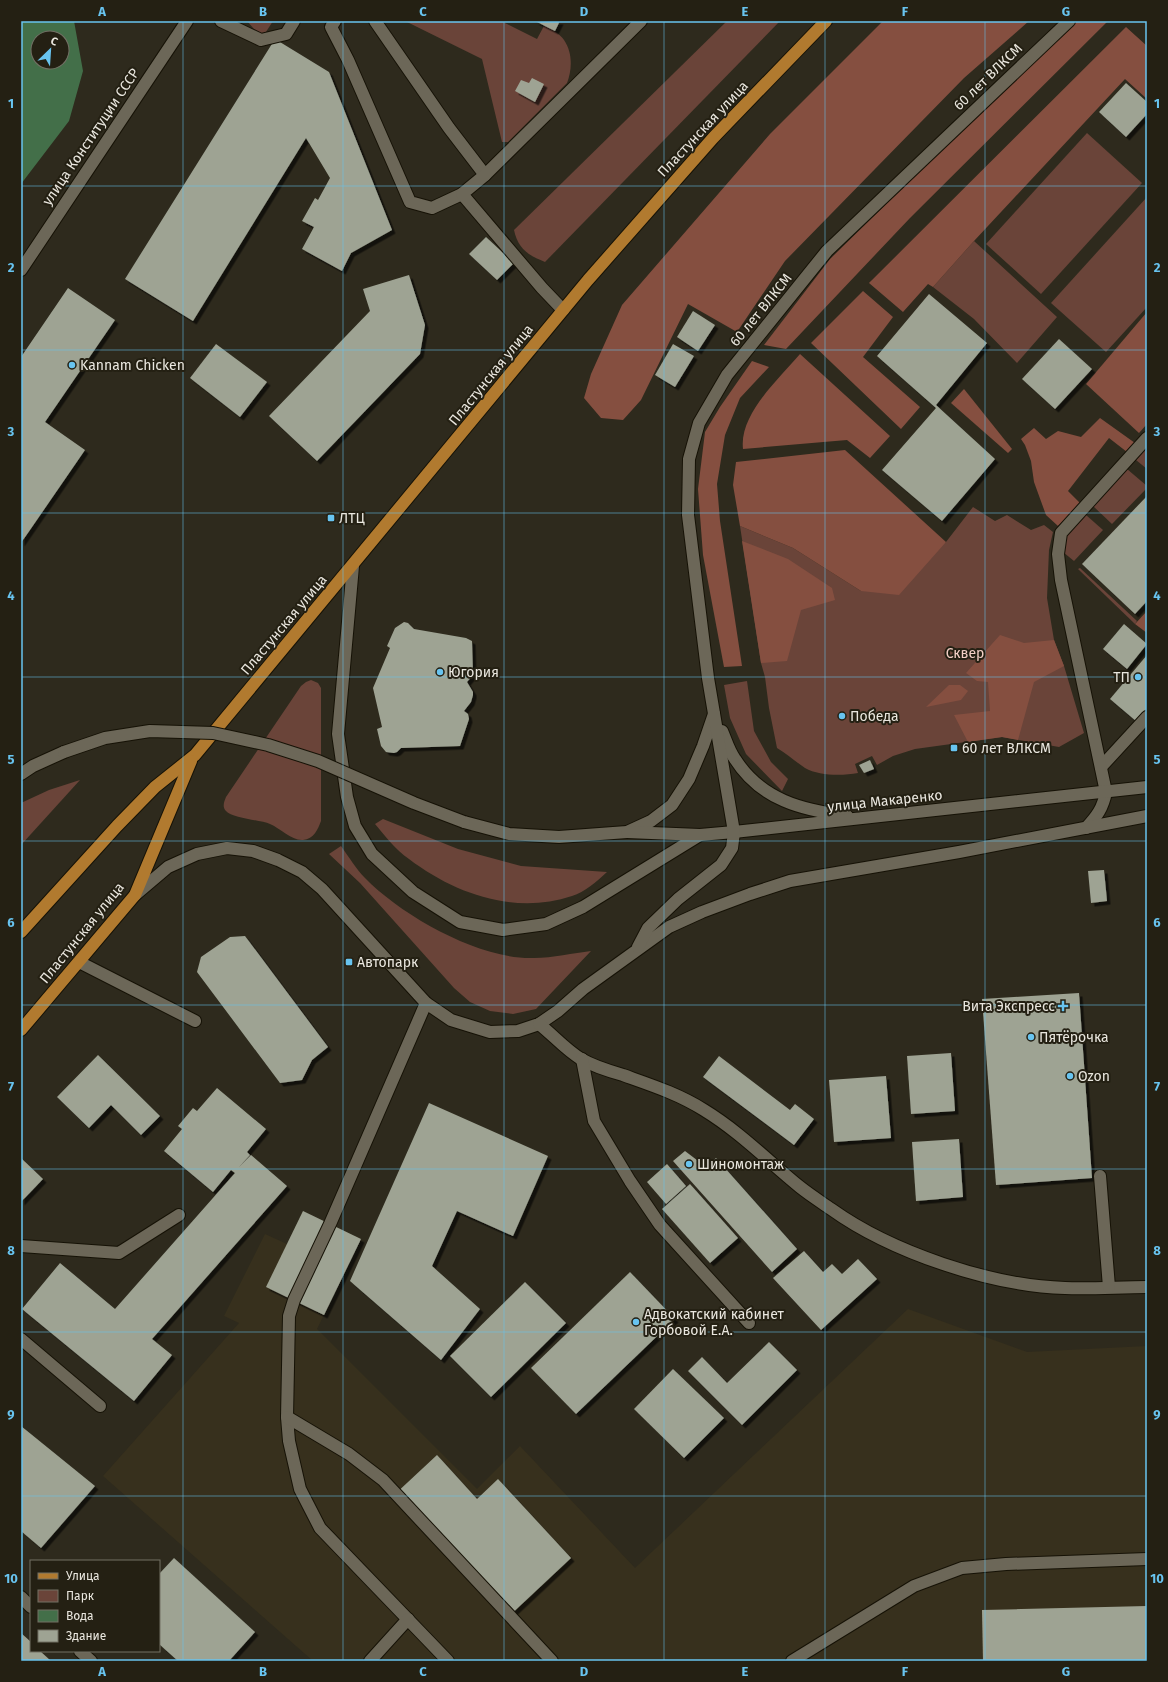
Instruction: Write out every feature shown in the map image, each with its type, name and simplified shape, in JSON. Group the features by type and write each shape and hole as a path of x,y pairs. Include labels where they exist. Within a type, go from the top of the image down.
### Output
{"main road":[{"name":"Пластунская улица","path":"21,932 144,798 155,787 191,760 353,566 563,310 713,138 826,21"},
{"name":"Пластунская улица","path":"21,1030 135,895 191,760"}],"street":[{"name":"улица Конституции СССР","path":"21,270 187,21"},
{"path":"221,21 261,40 286,34 294,21"},
{"path":"335,21 331,28 348,60 410,202 432,208 462,194 485,175 641,21"},
{"path":"375,21 449,128 485,175"},
{"name":"60 лет ВЛКСМ","path":"714,713 708,678 688,515 688,459 699,423 727,375 827,251 1069,21"},
{"path":"462,194 542,288 563,310"},
{"path":"1086,828 1098,815 1104,805 1106,792 1061,580 1058,554 1060,533 1147,438"},
{"path":"353,566 338,734 347,798 355,826 372,854 413,892 460,922 503,930 546,924 583,907 700,835"},
{"path":"714,713 734,759 755,784 779,799 815,811 865,818"},
{"path":"21,774 33,766 64,752 104,738 150,731 213,733 268,745 318,761 414,803 464,822 509,834 559,838 627,832 651,821 672,805 689,779 703,746 714,713"},
{"path":"636,950 648,928 678,899 721,865 732,848 734,832 714,713"},
{"path":"1101,767 1147,717"},
{"name":"улица Макаренко","path":"627,832 700,835 1147,787"},
{"path":"135,895 168,867 197,854 227,848 253,851 278,860 302,872 322,889 426,1003 451,1020 490,1032 518,1031 539,1024 558,1011 583,989 669,927 702,912 750,894 790,881 943,855 1147,816"},
{"path":"79,962 195,1021"},
{"path":"426,1003 330,1224 288,1316 287,1417 289,1442 300,1489 320,1528 448,1661"},
{"path":"539,1024 582,1059 677,1095 704,1110 758,1149 800,1187 833,1211 869,1232 902,1247 943,1264 977,1274 1020,1283 1064,1288 1147,1287"},
{"path":"582,1059 594,1121 630,1181 660,1225 749,1323"},
{"path":"1100,1176 1109,1287"},
{"path":"21,1246 119,1253 179,1215"},
{"path":"21,1339 100,1406"},
{"path":"287,1417 349,1454 384,1480 552,1661"},
{"path":"792,1661 914,1586 962,1568 1006,1564 1147,1559"},
{"path":"21,1597 30,1605"},
{"path":"370,1661 408,1619"},
{"path":"81,1652 91,1661"}],"shaded area":[{"path":"883,21 1029,21 964,78 785,261 737,332 688,304 641,400 623,420 601,418 584,398 591,374 622,305 770,134"},
{"path":"1073,21 1108,21 910,218 786,349 764,345 830,259"},
{"path":"1126,27 1147,46 1147,99 1125,79 933,287 928,284 903,312 869,283"},
{"path":"863,291 893,317 863,357 920,407 901,429 811,343"},
{"path":"1147,312 1147,424 1139,433 1086,384"},
{"path":"800,354 890,436 870,458 847,440 743,449 743,436 747,423 754,410 762,398"},
{"path":"752,361 769,367 740,398 725,435 717,484 720,521 742,666 724,667 703,555 698,489 705,432 720,407"},
{"path":"964,389 1012,449 1008,453 951,403"},
{"path":"1100,418 1135,443 1127,452 1109,438 1068,491 1081,504 1058,526 1046,515 1034,482 1031,461 1021,439 1034,428 1046,439 1058,431 1081,437"},
{"path":"845,450 946,542 899,595 861,591 793,548 740,526 733,485 736,462"},
{"path":"742,541 788,559 832,588 835,600 801,610 787,661 761,663"},
{"path":"1147,611 1147,633 1135,624"},
{"path":"1000,635 1024,643 1054,640 1064,666 1034,682 1018,740 1002,737 968,742 954,715 990,711 988,682 977,681 966,673"},
{"path":"949,685 960,685 968,691 961,700 926,707"},
{"path":"303,1211 361,1239 317,1329 477,1489 520,1446 635,1568 908,1309 1027,1352 1147,1346 1147,1661 313,1661 103,1476 239,1323 224,1316 265,1234 287,1244"}],"green space":[{"path":"247,21 273,21 264,35 254,29"},
{"path":"405,21 501,21 537,39 545,24 562,38 569,50 571,67 567,83 508,142 502,142 482,59"},
{"path":"727,21 780,21 545,262 529,254 521,247 514,230"},
{"path":"1087,133 1142,183 1041,294 986,244"},
{"path":"1147,197 1147,307 1106,352 1051,303"},
{"path":"974,241 1057,317 1017,363 974,319 933,287"},
{"path":"1147,448 1147,469 1136,460"},
{"path":"1127,469 1147,486 1147,488 1112,524 1093,506"},
{"name":"Сквер","path":"973,507 995,521 1007,515 1031,530 1044,525 1053,532 1049,550 1047,598 1054,640 1064,666 1084,733 1059,747 1002,737 915,749 893,756 877,765 872,756 855,764 858,773 845,775 831,775 811,771 777,748 769,708 765,677 761,663 740,526 793,548 861,591 946,542"},
{"path":"1086,515 1103,530 1074,561 1063,552 1066,536"},
{"path":"1080,568 1137,621 1135,624 1078,569"},
{"path":"311,680 318,683 321,688 321,821 313,836 307,839 299,840 270,824 229,813 224,808 224,804 226,797 301,686"},
{"path":"747,681 754,731 771,762 788,779 782,791 746,754 730,718 724,685"},
{"path":"80,780 21,845 21,803 49,790"},
{"path":"383,819 458,849 521,866 607,872 595,883 581,892 572,896 551,901 529,903 508,902 486,898 446,882 404,855 391,843 375,824"},
{"path":"341,846 362,874 399,907 420,921 467,944 490,952 513,957 541,958 591,951 536,1009 513,1014 490,1011 470,1002 454,988 360,883 329,854"}],"water":[{"path":"21,21 74,21 83,71 69,121 21,184"}],"building":[{"path":"535,21 560,21 555,31"},
{"path":"275,39 329,72 392,230 351,253 342,271 302,249 314,227 302,221 315,198 318,200 330,178 306,138 193,321 125,279"},
{"path":"532,78 544,84 535,102 515,91 521,80 529,83"},
{"path":"1126,83 1147,102 1147,114 1126,137 1099,112"},
{"path":"486,237 514,263 497,280 469,254"},
{"path":"409,275 425,325 420,354 317,461 269,416 370,311 363,289"},
{"path":"68,288 115,320 45,422 85,450 21,543 21,357"},
{"path":"929,294 987,343 936,405 995,459 942,521 882,470 936,408 877,356"},
{"path":"693,311 715,325 698,351 677,337"},
{"path":"1059,339 1092,369 1055,409 1022,379"},
{"path":"216,344 267,382 240,417 190,378"},
{"path":"673,344 694,356 675,387 655,375"},
{"path":"1147,496 1147,601 1135,614 1082,564"},
{"path":"404,622 408,623 414,629 466,638 472,641 473,675 467,682 473,692 473,695 471,702 464,711 468,714 469,719 460,746 401,748 394,753 386,752 381,746 377,729 382,727 373,688 390,648 387,646 395,628"},
{"path":"1124,624 1147,644 1127,669 1103,649"},
{"name":"ТП","path":"1147,655 1147,708 1136,721 1110,699"},
{"path":"870,760 874,769 864,773 859,765"},
{"path":"1104,870 1107,901 1091,903 1088,871"},
{"path":"245,936 328,1047 312,1060 302,1080 280,1083 197,972 201,957 230,937"},
{"path":"1079,993 1092,1178 996,1185 982,999"},
{"path":"951,1053 955,1111 911,1114 907,1056"},
{"path":"98,1055 160,1116 141,1135 111,1105 89,1128 57,1097"},
{"path":"719,1056 790,1110 795,1104 814,1119 794,1145 703,1077"},
{"path":"886,1076 891,1138 834,1142 829,1080"},
{"path":"217,1088 266,1129 247,1152 250,1155 239,1167 251,1155 287,1186 152,1339 172,1355 134,1401 22,1309 60,1263 115,1309 235,1173 231,1170 213,1192 164,1151 182,1129 178,1126 193,1108 197,1111"},
{"path":"429,1103 548,1156 513,1236 457,1211 432,1266 480,1309 441,1360 350,1281"},
{"path":"959,1139 963,1197 916,1201 912,1142"},
{"path":"685,1151 706,1167 716,1158 797,1249 772,1272 673,1161"},
{"path":"21,1158 43,1179 21,1202"},
{"path":"667,1164 686,1186 666,1204 647,1182"},
{"path":"690,1184 738,1238 710,1263 662,1209"},
{"path":"303,1211 361,1239 324,1315 266,1287"},
{"path":"804,1251 823,1272 832,1264 842,1274 858,1259 877,1279 821,1330 773,1278"},
{"path":"630,1272 675,1319 576,1414 531,1368"},
{"path":"525,1282 566,1323 491,1397 450,1356"},
{"path":"769,1342 797,1370 742,1425 688,1371 702,1357 727,1383"},
{"path":"673,1369 724,1418 684,1458 634,1409"},
{"path":"21,1426 95,1486 41,1548 21,1531"},
{"path":"437,1455 477,1499 498,1479 571,1558 507,1618 393,1496"},
{"path":"174,1558 255,1632 229,1661 178,1661 160,1645 160,1573"},
{"path":"1147,1606 1147,1661 983,1661 982,1610"},
{"path":"21,1633 30,1641 30,1652 41,1652 51,1661 21,1661"}],"place":[{"name":"Kannam Chicken","path":"72,365"},
{"name":"ЛТЦ","path":"331,518"},
{"name":"Югория","path":"440,672"},
{"name":"ТП","path":"1138,677"},
{"name":"Победа","path":"842,716"},
{"name":"60 лет ВЛКСМ","path":"954,748"},
{"name":"Автопарк","path":"349,962"},
{"name":"Вита Экспресс","path":"1063,1006"},
{"name":"Пятёрочка","path":"1031,1037"},
{"name":"Ozon","path":"1070,1076"},
{"name":"Шиномонтаж","path":"689,1164"},
{"name":"Адвокатский кабинет Горбовой Е.А.","path":"636,1322"}]}
